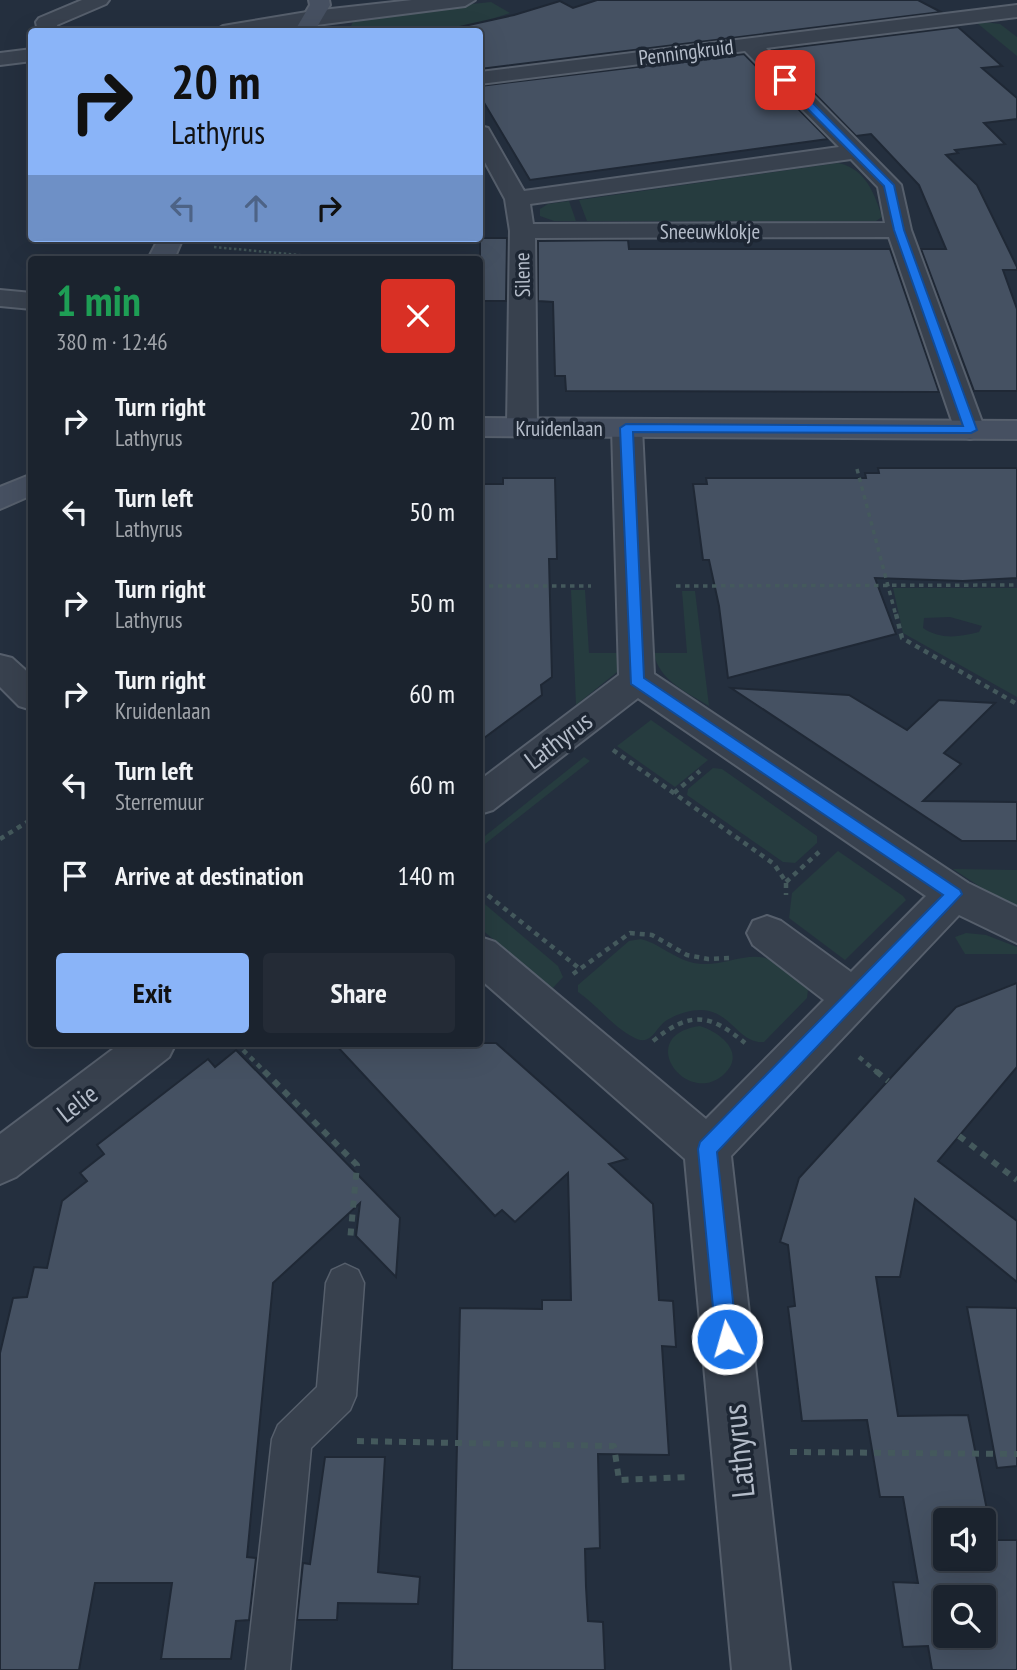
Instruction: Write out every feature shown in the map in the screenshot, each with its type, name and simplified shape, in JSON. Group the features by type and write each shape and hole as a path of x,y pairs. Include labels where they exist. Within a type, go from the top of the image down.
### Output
{"street":[{"path":"47,28 46,22 99,0"},
{"path":"245,28 312,16 465,0"},
{"path":"998,8 1017,29"},
{"name":"Penningkruid","path":"483,78 750,44 998,8"},
{"path":"750,44 889,185 899,230 971,430"},
{"path":"0,59 28,56"},
{"name":"Silene","path":"483,138 517,199 522,232 522,427"},
{"name":"Sneeuwklokje","path":"517,199 854,152"},
{"name":"Sneeuwklokje","path":"522,232 899,230"},
{"path":"0,298 28,302"},
{"name":"Kruidenlaan","path":"483,427 1017,430"},
{"path":"626,428 636,680 954,894 1017,926"},
{"path":"0,473 28,459"},
{"path":"0,499 28,484"},
{"path":"0,667 28,693"},
{"name":"Lathyrus","path":"483,798 636,680"},
{"path":"483,957 707,1149 954,894"},
{"path":"767,933 853,998"},
{"name":"Lelie","path":"0,1162 149,1047"},
{"name":"Lathyrus","path":"707,1149 761,1670"}],"lane":[{"path":"268,1670 292,1439 336,1396 345,1283"}],"path":[{"path":"214,247 309,256"},
{"path":"858,469 902,638 1017,704"},
{"path":"483,586 1017,585"},
{"path":"561,738 590,757 604,745 774,864 786,882 787,901 779,921 751,950 728,958 708,959 687,955 653,934 629,933 571,976 568,984"},
{"path":"0,839 28,822"},
{"path":"483,891 580,969"},
{"path":"619,1073 670,1026 688,1019 713,1020 738,1037 780,1074"},
{"path":"240,1047 357,1165 345,1283"},
{"path":"959,1136 1017,1180"},
{"path":"292,1439 614,1446 619,1480 741,1476 783,1451 1017,1454"}],"green space":[{"path":"491,2 510,13 464,28 350,28 356,16"},
{"path":"977,23 1000,24 1017,37 1017,56"},
{"path":"838,163 848,166 862,176 872,191 882,217 876,221 587,221 579,200"},
{"path":"569,201 576,221 554,221 540,216 540,209 548,204"},
{"path":"893,588 1017,588 1017,697 903,633","holes":["950,617 982,626 979,632 950,636 923,628 924,618"]},
{"path":"571,590 585,590 589,653 622,653 617,672 576,705"},
{"path":"682,591 695,591 709,706 683,691 668,678 661,671 654,653 687,653"},
{"path":"651,720 708,760 675,787 617,746"},
{"path":"584,757 590,761 483,846 483,838"},
{"path":"713,768 722,769 817,836 817,843 795,863 783,862 687,795 688,789"},
{"path":"838,851 906,900 845,960 789,918 792,893"},
{"path":"953,869 1017,870 1017,911"},
{"path":"483,903 558,966 563,977 552,989 483,931"},
{"path":"966,933 986,935 1017,947 1017,954 965,954 955,937"},
{"path":"641,939 683,960 700,964 747,957 765,958 788,971 808,990 807,998 764,1042 749,1039 724,1018 704,1010 672,1017 649,1038 639,1040 619,1028 578,992 578,985 629,941"},
{"path":"700,1026 723,1039 729,1046 733,1060 722,1076 708,1083 694,1082 681,1076 672,1066 668,1054 670,1042 680,1032"}],"building":[{"path":"597,0 918,0 941,12 483,69 483,28 455,28 560,1 573,8"},
{"path":"958,27 1002,66 982,68 1017,98 1017,119 984,123 1005,144 955,150 958,153 946,155 977,185 1017,267 1017,270 1003,270 1017,309 1017,391 974,391 921,249 946,249 919,185 871,134 856,136 772,50"},
{"path":"744,54 828,139 530,180 483,101 483,86"},
{"path":"483,238 507,238 506,301 483,301 483,256 480,256 480,242 483,242"},
{"path":"628,240 629,249 890,249 939,392 566,391 565,376 555,376 553,302 538,301 538,241"},
{"path":"878,468 1017,468 1017,578 963,581 875,578 896,634 728,678 719,606 709,560 703,560 693,484 707,484 706,478 866,478 865,473 879,473"},
{"path":"503,478 555,478 557,559 549,559 552,677 541,685 542,695 483,739 483,484 503,484"},
{"path":"731,688 849,695 907,730 939,700 995,703 944,753 961,764 923,801 1017,802 1017,841 962,841"},
{"path":"1017,983 1017,1067 938,1161 1017,1221 1017,1282 915,1199 900,1277 876,1277 898,1416 968,1415 987,1508 933,1508 933,1571 996,1571 996,1540 1017,1540 1017,1670 932,1670 928,1646 903,1647 893,1582 918,1583 903,1497 880,1497 867,1420 802,1421 788,1307 795,1306 788,1245 780,1242 799,1178 956,1007"},
{"path":"483,1043 496,1043 627,1159 609,1164 653,1204 659,1300 673,1301 676,1347 662,1346 669,1455 598,1454 600,1548 585,1549 586,1587 588,1621 603,1622 605,1670 452,1670 460,1308 542,1309 542,1300 571,1300 568,1173 515,1222 502,1210 495,1216 338,1047 483,1047"},
{"path":"236,1050 400,1218 396,1277 356,1236 360,1203 273,1283 247,1557 256,1558 249,1620 236,1621 231,1659 161,1659 172,1583 95,1583 79,1670 0,1670 0,1353 13,1298 27,1297 34,1267 47,1268 62,1201 87,1181 80,1173 104,1154 97,1145 208,1059 215,1067"},
{"path":"967,1307 1017,1308 1017,1466 997,1468"},
{"path":"325,1457 385,1457 378,1572 420,1577 418,1604 338,1603 337,1620 297,1620 303,1563 310,1564"}],"route":[{"path":"727,1339 707,1149 954,894 636,680 626,428 971,430 899,230 889,185 785,80"}]}
